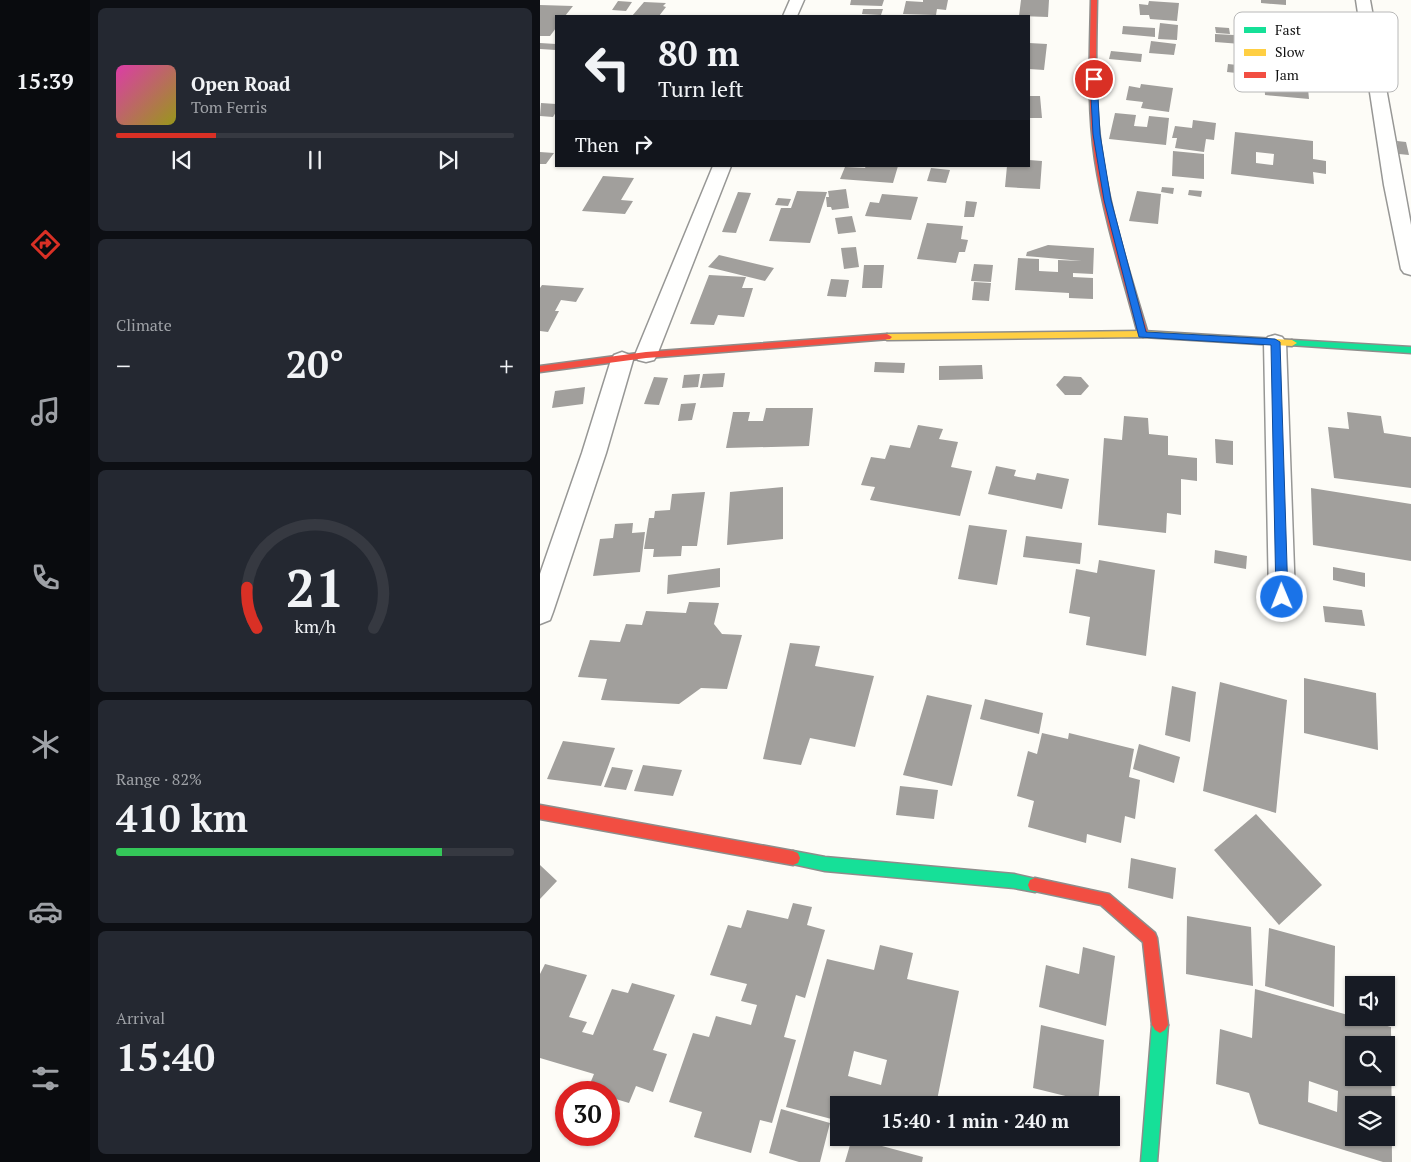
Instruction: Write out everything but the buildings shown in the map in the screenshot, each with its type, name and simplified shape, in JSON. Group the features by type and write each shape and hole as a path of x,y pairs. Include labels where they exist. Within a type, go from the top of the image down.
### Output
{"street":[{"path":"790,15 797,0"},
{"path":"1094,0 1093,61 1096,134 1108,200 1143,334"},
{"path":"1378,92 1393,185 1411,269"},
{"path":"646,355 722,167"},
{"path":"540,369 622,360 646,355 914,336 1143,334 1411,350"},
{"path":"1275,342 1282,597"},
{"path":"540,612 594,452 622,360"},
{"path":"540,812 824,864 1014,881 1104,899 1150,938 1160,1034 1149,1162"}],"traffic: fast":[{"path":"1292,343 1411,350"},
{"path":"793,858 825,864 1014,881 1035,885"},
{"path":"1149,1162 1160,1025"}],"traffic: slow":[{"path":"887,337 1143,334 1292,343"}],"traffic: jam":[{"path":"1094,0 1093,60 1096,140 1113,226 1143,334"},
{"path":"540,369 646,355 887,337"},
{"path":"540,812 793,858"},
{"path":"1035,885 1104,899 1150,938 1160,1025"}],"route":[{"path":"1094,79 1096,134 1108,200 1143,334 1275,342 1282,597"}]}
